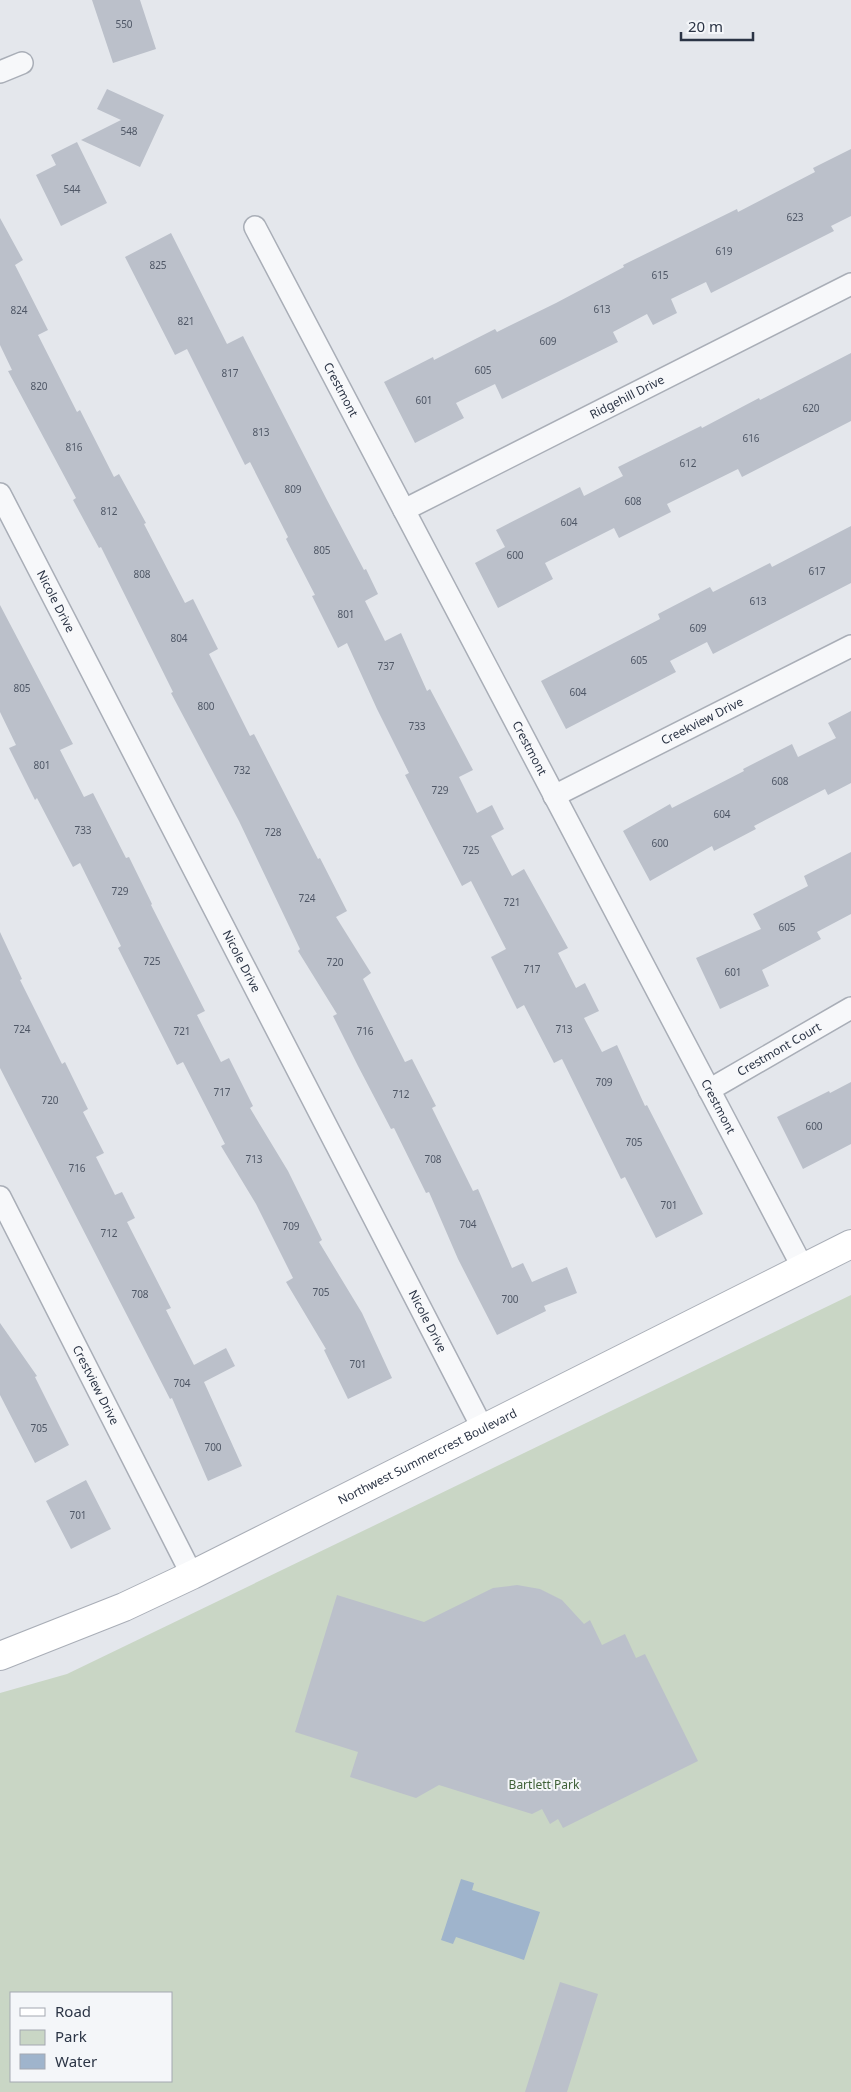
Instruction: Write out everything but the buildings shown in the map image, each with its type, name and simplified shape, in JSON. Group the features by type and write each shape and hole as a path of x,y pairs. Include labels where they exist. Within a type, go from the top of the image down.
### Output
{"street":[{"path":"0,72 22,63"},
{"name":"Crestmont","path":"255,227 803,1268"},
{"name":"Ridgehill Drive","path":"404,510 851,284"},
{"name":"Nicole Drive","path":"0,494 483,1428"},
{"name":"Creekview Drive","path":"554,796 851,646"},
{"name":"Crestmont Court","path":"709,1090 851,1008"},
{"name":"Crestview Drive","path":"0,1197 192,1575"},
{"name":"Northwest Summercrest Boulevard","path":"0,1656 124,1607 192,1575 851,1244"}],"green space":[{"name":"Bartlett Park","path":"851,1295 851,2092 0,2092 0,1693 67,1674"}],"water":[{"path":"461,1879 474,1883 472,1890 540,1912 524,1960 456,1937 453,1944 441,1940"}]}
